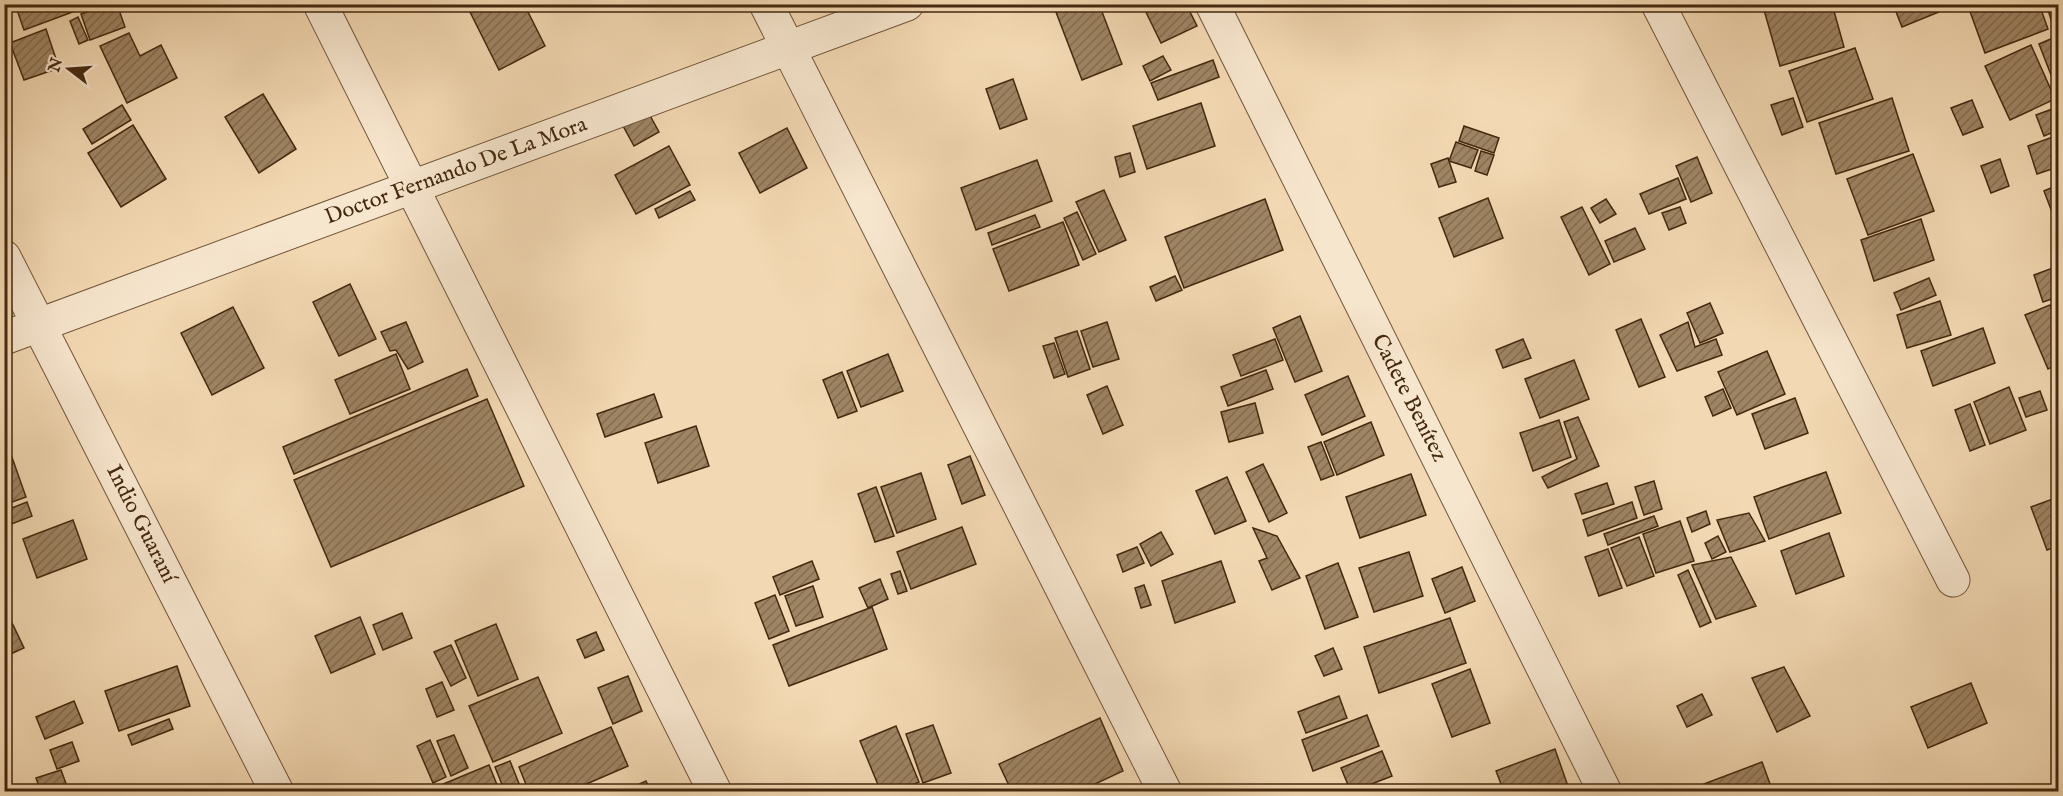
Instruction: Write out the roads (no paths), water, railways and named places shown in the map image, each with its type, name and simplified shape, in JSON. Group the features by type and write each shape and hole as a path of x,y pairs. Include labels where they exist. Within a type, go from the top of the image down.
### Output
{"street":[{"path":"320,4 715,792"},
{"path":"766,4 1165,792"},
{"name":"Doctor Fernando De La Mora","path":"4,338 907,4"},
{"name":"Cadete Benítez","path":"1212,4 1605,792"},
{"path":"1658,4 1953,580"},
{"name":"Indio Guaraní","path":"4,257 277,792"}]}
